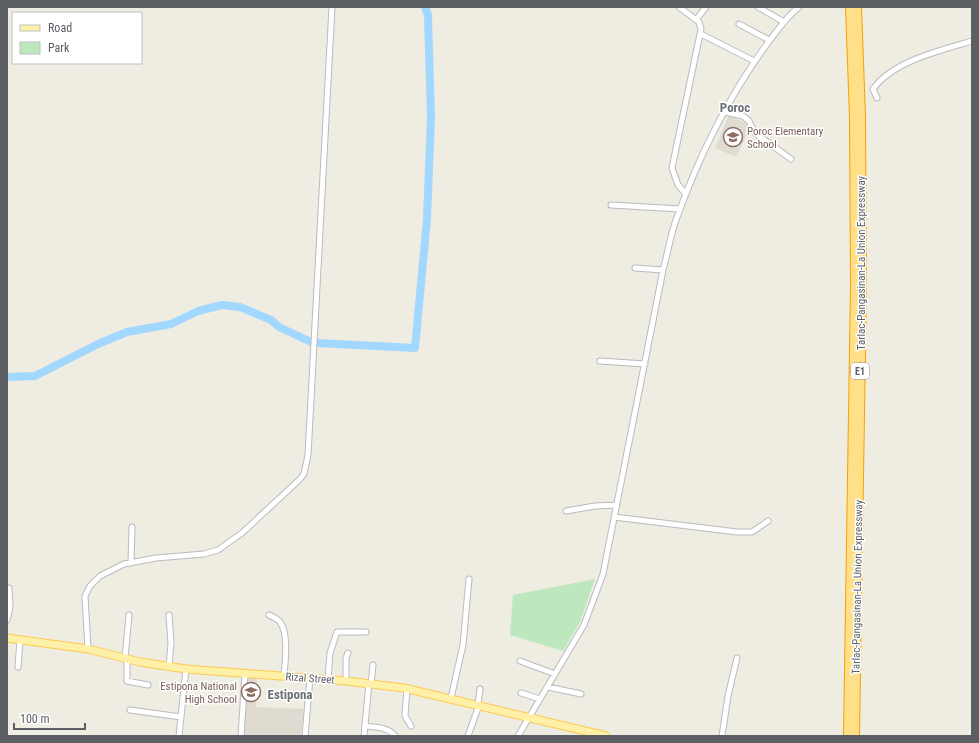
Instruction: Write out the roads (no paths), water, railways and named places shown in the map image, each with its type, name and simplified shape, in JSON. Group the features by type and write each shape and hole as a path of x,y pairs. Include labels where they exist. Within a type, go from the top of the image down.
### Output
{"highway":[{"name":"Tarlac-Pangasinan-La Union Expressway","path":"848,736 854,286 854,117 850,7"},
{"name":"Tarlac-Pangasinan-La Union Expressway","path":"855,736 862,285 861,117 857,7"}],"main road":[{"name":"Rizal Street","path":"7,638 88,649 126,658 186,669 328,679 407,688 606,736"}],"street":[{"path":"88,649 85,596 87,591 100,576 131,562 156,558 204,554 218,550 237,537 274,505 304,474 308,455 332,7"},
{"path":"679,7 696,20 700,26 701,34 672,168 678,184 686,194"},
{"path":"696,20 706,7"},
{"path":"758,7 784,22"},
{"path":"518,736 584,624 598,589 617,505 675,221 686,194 725,112 754,61 784,22 799,7"},
{"path":"739,24 770,40"},
{"path":"701,34 754,61"},
{"path":"877,98 873,89 891,73 934,52 972,41"},
{"path":"725,112 743,116 748,121 755,133 792,159"},
{"path":"611,205 680,209"},
{"path":"635,268 664,270"},
{"path":"600,360 645,364"},
{"path":"566,511 595,506 617,505"},
{"path":"614,517 737,532 752,532 768,521"},
{"path":"131,562 132,527"},
{"path":"451,698 462,644 469,579"},
{"path":"7,620 10,607 9,588"},
{"path":"169,615 171,643 169,666"},
{"path":"269,615 280,621 283,627 286,652 284,676"},
{"path":"129,616 126,658 127,681 148,685"},
{"path":"328,679 330,653 337,632 366,632"},
{"path":"18,667 20,640"},
{"path":"346,681 346,658 348,653"},
{"path":"722,736 728,696 737,658"},
{"path":"520,661 555,674"},
{"path":"364,736 372,665"},
{"path":"179,736 186,669"},
{"path":"241,736 245,674"},
{"path":"306,736 310,678"},
{"path":"548,687 581,694"},
{"path":"407,688 406,716 410,726"},
{"path":"468,736 478,704 480,689"},
{"path":"521,693 540,699"},
{"path":"130,710 181,717"},
{"path":"365,726 382,728 391,732 394,736"}],"waterway":[{"path":"317,343 415,348 427,219 431,118 428,15 425,7"},
{"path":"7,377 35,376 98,344 127,332 171,324 198,311 222,305 240,307 271,320 279,327 311,342"}],"place":[{"name":"Poroc Elementary School","path":"733,137"},
{"name":"Estipona National High School","path":"251,692"}],"district":[{"name":"Poroc","path":"735,107"},
{"name":"Estipona","path":"290,694"}]}
